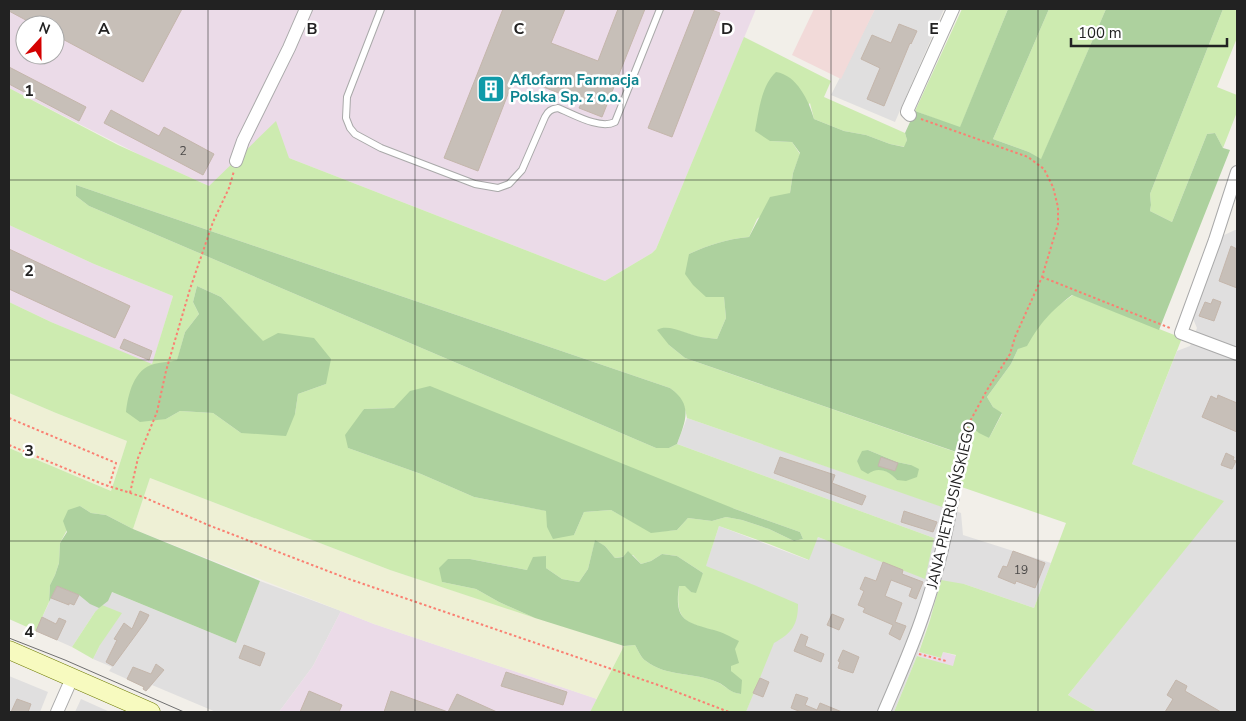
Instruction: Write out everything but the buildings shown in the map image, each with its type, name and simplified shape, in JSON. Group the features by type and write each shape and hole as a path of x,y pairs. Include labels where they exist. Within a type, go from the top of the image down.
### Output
{"main road":[{"path":"9,650 150,712"}],"street":[{"path":"236,161 243,141 306,9"},
{"path":"910,115 907,112 908,109 953,9"},
{"path":"1237,172 1234,198 1181,333 1237,354"},
{"name":"JANA PIETRUSIŃSKIEGO","path":"884,712 910,652 925,611 947,529 953,496"},
{"path":"57,712 72,678"}],"lane":[{"path":"380,9 347,98 346,118 350,128 363,140 382,148 475,184 498,188 509,184 522,170 545,117 548,111 553,108 558,108 601,125 615,122 660,9"}],"path":[{"name":"JANA PIETRUSIŃSKIEGO","path":"910,115 1010,149 1028,157 1044,169 1054,187 1058,207 1058,224 1042,277 1015,337 1010,354 986,390 968,425 953,496"},
{"path":"130,493 138,458 157,412 166,371 190,289 213,222 229,188 236,161"},
{"path":"1042,277 1181,333"},
{"path":"9,418 116,463 109,486"},
{"path":"9,444 109,486 143,497 208,525 346,578 661,686 729,712"},
{"path":"918,654 946,661"}],"shaded area":[{"path":"9,9 756,9 656,249 605,281 289,158 209,186 142,156 9,88"},
{"path":"814,9 875,9 841,79 792,55"},
{"path":"875,9 944,9 895,122 831,95"},
{"path":"9,225 94,264 173,296 152,365 9,302"},
{"path":"1237,230 1237,712 1097,712 1068,695 1223,501 1132,464 1177,351 1190,346 1197,328 1191,314 1222,236"},
{"path":"687,418 961,513 963,535 1051,563 1034,608 964,584 935,603 917,656 894,712 746,712 752,696 691,610 719,526 808,560 818,537 924,578 934,538 677,444"},
{"path":"63,572 236,643 260,581 341,611 313,666 279,712 216,712 152,685 149,689 109,671 112,667 93,659 100,645 95,612 72,647 36,631"},
{"path":"341,611 374,624 597,699 590,712 279,712 313,666"},
{"path":"919,652 941,658 943,652 957,656 953,667 917,656"},
{"path":"9,676 48,692 40,712 9,712"},
{"path":"81,699 110,712 75,712"}],"green space":[{"path":"962,9 1008,9 960,128 915,111"},
{"path":"1008,9 1049,9 993,139 1029,152 1041,159 1106,9 1223,9 1150,194 1150,211 1172,222 1207,134 1215,133 1223,148 1230,150 1159,330 1072,295 1046,318 1027,346 1018,349 1011,364 987,397 993,407 1002,413 989,438 972,427 965,455 685,358 669,345 657,330 667,328 696,336 717,339 726,318 724,297 706,297 693,285 685,274 689,254 718,243 749,237 770,197 790,193 793,173 800,153 792,142 770,141 755,131 764,92 767,84 776,72 783,74 796,83 809,104 814,119 844,131 866,135 904,147 907,140 905,133 915,111 960,127"},
{"path":"1049,9 1106,9 1041,160 1029,152 993,139"},
{"path":"1223,9 1237,9 1237,38 1217,87 1237,95 1237,112 1223,148 1215,133 1207,134 1172,222 1150,211 1150,194"},
{"path":"744,37 831,81 824,97 905,133 907,140 905,147 890,144 866,135 844,131 814,119 810,103 770,141 792,142 800,154 793,173 790,193 757,219 749,237 718,243 689,254 724,296 726,318 717,339 699,337 676,330 669,345 685,358 964,455 972,426 989,438 1002,414 993,407 987,397 1011,364 1018,349 1052,310 1073,295 1182,338 1132,464 1224,501 1068,695 1097,712 894,712 917,656 953,666 956,655 943,652 941,658 919,652 941,580 964,584 1034,608 1066,523 950,483 942,507 687,418 682,401 670,388 76,185 76,196 89,206 656,448 669,448 677,444 934,538 925,579 818,537 809,560 719,526 706,566 798,604 797,618 793,628 774,643 746,712 590,712 624,646 635,645 644,660 662,670 708,679 741,694 716,631 697,626 684,619 681,614 678,598 679,586 686,586 691,592 703,573 677,556 662,554 651,561 641,564 633,555 615,558 605,546 595,541 588,569 579,582 562,579 546,568 545,556 527,570 470,559 448,559 442,582 476,589 499,602 535,618 390,570 150,478 133,529 106,515 91,513 80,506 60,543 59,563 50,585 49,602 36,631 9,619 9,448 111,491 127,441 9,393 9,302 51,322 152,364 173,296 94,264 9,225 9,88 118,145 209,186 276,121 289,158 605,281 656,249","holes":["197,286 221,297 263,342 326,384 298,394 295,414 241,433 213,413 180,411 166,419 152,365 177,361 185,332 199,314 193,302","394,408 735,509 800,532 803,539 794,541 769,529 726,517 712,521 688,518 677,530 651,532 611,510 584,512 574,535 547,527 547,511 474,497 421,474 348,448 364,409","868,450 897,462 911,465 897,480 886,471 873,470 857,461"]},
{"path":"76,185 670,388 678,394 685,407 686,414 677,444 669,448 656,448 89,206 76,196"},
{"path":"197,286 221,297 263,341 278,333 314,338 331,359 326,384 298,394 295,414 286,436 241,433 213,413 180,411 166,419 140,422 126,412 130,390 141,371 154,364 177,360 185,332 199,314 193,302"},
{"path":"430,386 735,509 800,532 803,539 794,541 769,529 726,517 712,521 688,518 677,530 651,533 611,510 584,512 574,535 553,539 547,527 546,511 474,497 421,474 348,448 345,435 364,409 394,408 410,391"},
{"path":"9,393 127,441 111,491 9,448"},
{"path":"868,450 919,469 917,477 906,481 897,480 891,474 879,470 868,474 861,470 857,461 862,451"},
{"path":"150,478 390,570 624,646 597,699 374,624 133,529"},
{"path":"80,506 91,513 106,515 133,529 260,581 236,643 112,592 108,601 99,608 90,604 79,595 57,586 49,602 50,585 59,563 60,543 67,532 63,521 68,510"},
{"path":"595,540 605,546 615,558 623,557 628,551 641,564 651,561 662,554 677,556 703,573 696,593 691,592 685,586 679,586 678,606 680,613 689,622 720,632 739,641 735,649 739,663 731,666 731,671 742,680 741,694 708,679 662,670 646,661 635,645 624,646 535,618 499,602 476,589 442,582 439,568 448,559 470,559 527,570 533,557 546,556 546,568 562,579 579,582 588,569"},
{"path":"102,605 122,613 100,645 93,659 72,647 95,612"}],"tram line":[{"path":"9,638 65,660 184,712"}],"place":[{"name":"Aflofarm Farmacja Polska Sp. z o.o.","path":"491,89"}]}
